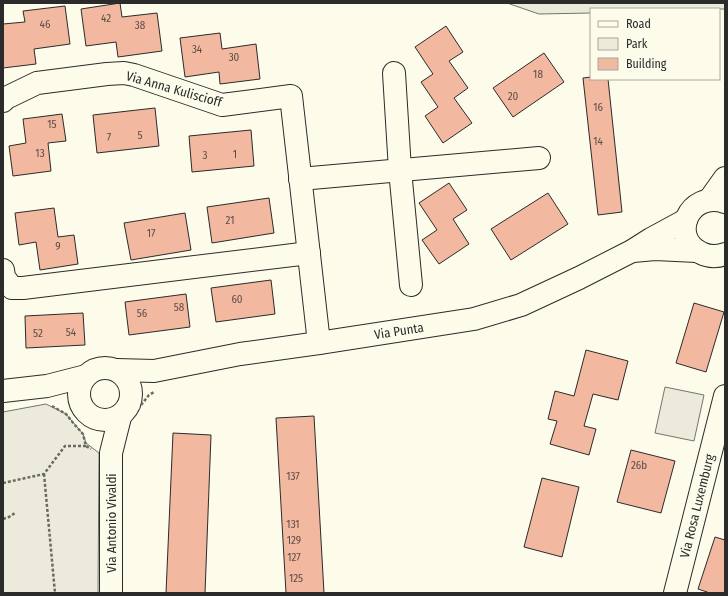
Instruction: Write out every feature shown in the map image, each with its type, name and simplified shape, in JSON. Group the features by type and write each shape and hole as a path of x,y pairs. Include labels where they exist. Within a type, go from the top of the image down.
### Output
{"street":[{"name":"Via Anna Kuliscioff","path":"3,101 37,82 124,73 134,75 222,105 292,96 319,343"},
{"path":"394,73 400,170 411,285"},
{"path":"300,179 539,158"},
{"name":"Via Punta","path":"3,391 47,386 86,376 91,372 104,367 117,370 154,371 240,354 474,319 521,305 632,251 686,220 689,213 702,201 718,200 725,178"},
{"path":"686,220 686,238 691,246 697,251"},
{"name":"Via Punta","path":"632,251 655,249 697,251 704,255 712,256 724,255"},
{"path":"3,270 4,277 12,288 23,288 309,253"},
{"path":"86,376 81,384 79,392 79,400 82,407 94,418 110,419 126,412 132,397 132,389 129,382 124,375 117,370"},
{"path":"132,397 154,371"},
{"path":"47,386 79,400"},
{"name":"Via Rosa Luxemburg","path":"675,593 725,396"},
{"name":"Via Antonio Vivaldi","path":"110,419 111,593"}],"path":[{"path":"3,483 44,474 65,446 86,446"},
{"path":"44,474 55,593"},
{"path":"3,519 15,513"}],"green space":[{"path":"507,3 725,3 725,9 590,8 590,13 539,14"},
{"path":"46,404 66,414 83,434 86,443 99,453 98,593 3,593 3,412"}],"shaded area":[{"path":"665,387 704,395 694,441 655,433"}],"building":[{"path":"120,3 122,17 157,13 162,51 118,57 116,42 86,46 81,9"},
{"path":"65,6 70,44 34,49 36,64 3,68 3,24 25,22 23,11"},
{"path":"446,26 463,52 449,61 468,88 454,98 472,123 443,143 425,116 438,107 421,82 433,74 415,47"},
{"path":"220,33 222,49 256,44 260,79 220,84 219,72 185,77 180,38"},
{"path":"544,53 564,82 513,117 493,88"},
{"path":"590,77 590,80 608,80 622,212 598,215 583,78"},
{"path":"155,108 159,146 97,153 93,115"},
{"path":"62,114 66,141 48,143 51,171 13,176 9,146 26,143 23,119"},
{"path":"251,130 254,166 192,172 189,136"},
{"path":"449,183 467,210 453,219 469,244 439,264 422,240 437,230 419,203"},
{"path":"548,193 568,224 511,260 491,229"},
{"path":"269,198 274,233 212,243 207,207"},
{"path":"54,208 58,237 74,235 78,264 40,270 36,242 19,245 15,213"},
{"path":"185,213 191,250 131,260 124,223"},
{"path":"271,280 275,314 216,322 211,288"},
{"path":"186,294 190,327 129,335 125,302"},
{"path":"694,303 724,312 706,372 676,363"},
{"path":"83,313 85,345 26,348 25,316"},
{"path":"586,350 628,361 618,400 593,394 584,426 596,429 589,455 550,444 557,421 548,419 555,391 574,396"},
{"path":"314,416 324,593 286,593 276,418"},
{"path":"173,433 211,435 205,593 166,593"},
{"path":"631,450 675,461 661,513 617,502"},
{"path":"542,478 579,487 562,557 524,547"},
{"path":"715,537 725,540 725,593 710,593 698,589"}]}
